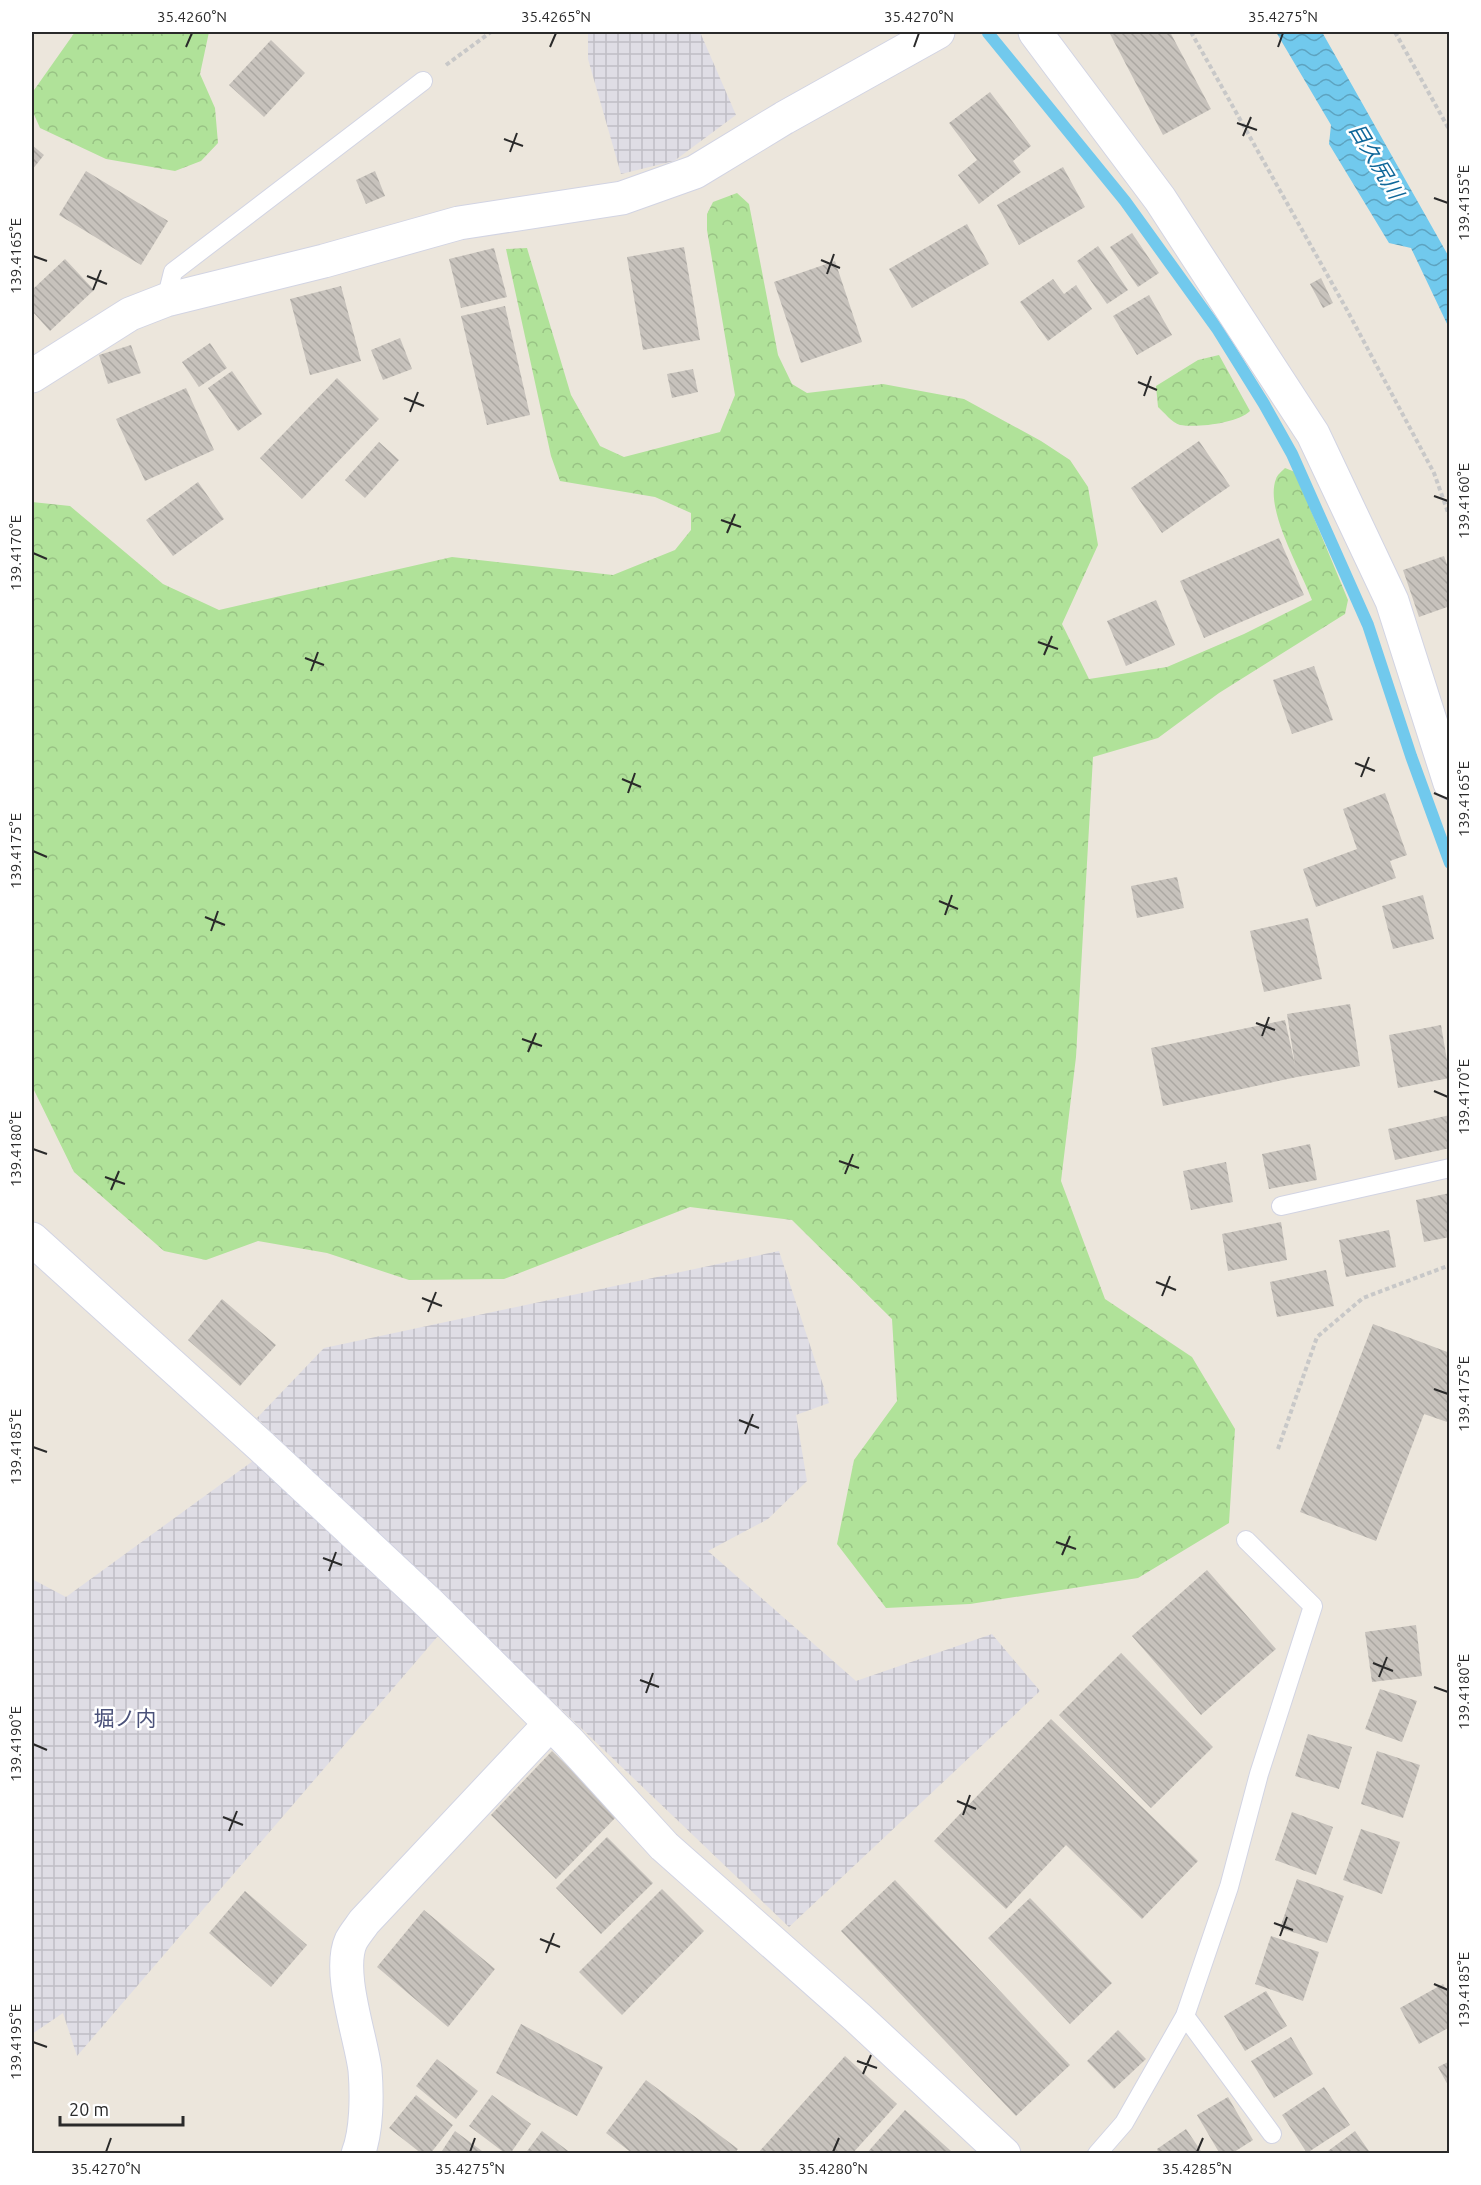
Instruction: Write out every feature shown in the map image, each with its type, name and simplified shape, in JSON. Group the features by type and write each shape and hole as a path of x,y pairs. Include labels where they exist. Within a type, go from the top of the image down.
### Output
{"street":[{"path":"32,376 130,314 166,300 324,261 459,223 622,198 695,172 784,118 938,32"},
{"path":"1035,32 1160,199 1313,434 1392,601 1449,783"},
{"path":"32,1239 429,1603 550,1724 664,1846 857,2017 1004,2154"},
{"path":"363,2151 366,2106 365,2069 349,1988 347,1964 350,1942 364,1922 550,1724"}],"lane":[{"path":"166,300 174,272 423,81"},
{"path":"1281,1206 1449,1168"},
{"path":"1097,2154 1124,2123 1185,2016 1229,1887 1259,1774 1313,1606 1246,1540"},
{"path":"1185,2016 1272,2134"}],"path":[{"path":"443,67 491,32"},
{"path":"1191,32 1347,310 1434,473 1449,518"},
{"path":"1395,32 1449,131"},
{"path":"1278,1449 1317,1337 1363,1298 1449,1265"}],"shaded area":[{"path":"588,32 700,32 736,115 674,161 621,174 588,59"},
{"path":"779,1251 829,1403 796,1415 807,1481 768,1519 708,1551 856,1681 992,1634 1040,1691 789,1927 257,1418 324,1348"},
{"path":"257,1458 438,1636 77,2056 63,2013 32,2034 32,1579 66,1597"}],"green space":[{"path":"75,32 209,32 200,74 215,108 218,143 201,161 175,171 106,159 40,128 32,110 32,93"},
{"path":"737,193 749,204 778,355 792,384 807,393 883,384 964,399 1041,441 1070,460 1088,487 1098,545 1062,624 1089,679 1167,667 1244,634 1312,600 1279,523 1275,507 1276,479 1285,468 1295,472 1348,600 1345,614 1219,693 1158,738 1093,757 1076,1057 1061,1181 1105,1299 1192,1357 1235,1429 1229,1523 1138,1578 970,1604 886,1608 837,1544 854,1460 897,1401 892,1319 792,1220 690,1207 504,1279 409,1280 327,1253 258,1241 206,1260 164,1251 74,1172 32,1086 32,502 70,506 163,584 219,610 452,557 613,575 675,550 691,530 691,513 655,497 560,481 551,456 506,249 527,248 571,395 600,446 624,457 720,432 735,395 707,230 707,214 713,202"},
{"path":"1219,355 1250,411 1237,419 1217,424 1188,426 1174,422 1158,407 1156,386 1198,360"}],"water":[{"name":"目久尻川","path":"1276,32 1322,32 1449,257 1449,328 1411,248 1389,243 1329,144 1331,125"}],"building":[{"path":"1109,32 1170,32 1211,109 1163,135"},
{"path":"271,40 305,73 264,117 229,85"},
{"path":"990,92 1031,146 1013,161 1021,172 979,204 958,175 977,160 949,123"},
{"path":"32,145 44,155 32,170"},
{"path":"1063,167 1085,207 1019,245 997,205"},
{"path":"86,171 168,221 141,265 59,215"},
{"path":"375,171 385,196 366,204 356,180"},
{"path":"967,224 989,264 912,308 889,269"},
{"path":"1132,233 1159,273 1138,287 1110,247"},
{"path":"1098,246 1128,290 1107,304 1077,261"},
{"path":"684,247 700,340 643,350 627,257"},
{"path":"494,248 507,297 461,308 449,259"},
{"path":"65,259 94,290 50,331 32,311 32,290"},
{"path":"835,261 862,342 801,363 774,282"},
{"path":"1321,278 1333,303 1323,308 1310,284"},
{"path":"1053,279 1064,294 1076,285 1092,309 1048,341 1020,302"},
{"path":"341,286 361,361 310,375 290,299"},
{"path":"1149,295 1172,335 1137,355 1113,316"},
{"path":"505,306 530,415 487,425 461,316"},
{"path":"400,338 412,369 383,380 371,350"},
{"path":"210,343 227,368 199,387 182,362"},
{"path":"131,345 141,373 108,384 99,355"},
{"path":"693,369 698,392 672,398 667,374"},
{"path":"232,371 262,414 238,431 208,388"},
{"path":"337,378 379,419 302,499 260,458"},
{"path":"186,388 214,450 145,481 116,419"},
{"path":"1199,441 1230,486 1162,533 1131,488"},
{"path":"379,442 399,460 365,498 345,480"},
{"path":"198,482 224,519 173,556 146,520"},
{"path":"1279,538 1304,595 1204,638 1180,581"},
{"path":"1444,556 1450,573 1450,606 1419,617 1403,570"},
{"path":"1156,600 1175,645 1126,666 1107,621"},
{"path":"1314,666 1333,720 1292,734 1273,680"},
{"path":"1385,793 1407,855 1390,861 1396,878 1316,907 1303,869 1357,849 1343,809"},
{"path":"1177,877 1184,908 1137,918 1131,886"},
{"path":"1423,895 1434,939 1393,949 1382,906"},
{"path":"1308,918 1322,979 1264,992 1250,931"},
{"path":"1350,1004 1360,1066 1163,1106 1151,1048 1285,1020 1295,1065 1287,1014"},
{"path":"1441,1025 1450,1078 1398,1088 1389,1035"},
{"path":"1450,1115 1450,1148 1395,1160 1388,1129"},
{"path":"1310,1144 1317,1180 1269,1189 1262,1154"},
{"path":"1226,1162 1233,1202 1191,1210 1183,1171"},
{"path":"1450,1193 1450,1237 1424,1242 1416,1200"},
{"path":"1281,1222 1287,1260 1228,1271 1222,1234"},
{"path":"1389,1230 1396,1267 1346,1277 1339,1240"},
{"path":"1326,1270 1334,1306 1277,1317 1270,1282"},
{"path":"222,1299 276,1345 240,1386 188,1340"},
{"path":"1373,1324 1450,1353 1450,1423 1424,1414 1376,1541 1300,1512"},
{"path":"1207,1570 1276,1649 1201,1715 1132,1636"},
{"path":"1416,1625 1422,1676 1372,1682 1365,1632"},
{"path":"1121,1653 1213,1747 1151,1808 1059,1715"},
{"path":"1380,1689 1417,1701 1402,1742 1365,1729"},
{"path":"1051,1719 1198,1861 1142,1919 1066,1845 1006,1909 934,1841"},
{"path":"1308,1734 1352,1747 1339,1789 1295,1776"},
{"path":"552,1751 618,1815 556,1879 491,1815"},
{"path":"1377,1751 1420,1765 1403,1818 1361,1804"},
{"path":"1292,1812 1333,1827 1316,1875 1275,1860"},
{"path":"1361,1829 1400,1842 1382,1894 1343,1880"},
{"path":"607,1837 653,1883 601,1934 556,1888"},
{"path":"1297,1879 1344,1896 1327,1943 1280,1928"},
{"path":"895,1880 1070,2065 1016,2116 841,1931"},
{"path":"662,1889 704,1931 622,2015 579,1972"},
{"path":"245,1891 307,1945 271,1987 209,1933"},
{"path":"1030,1898 1112,1983 1070,2024 988,1938"},
{"path":"424,1910 495,1969 448,2027 377,1967"},
{"path":"1271,1936 1319,1952 1303,2001 1255,1984"},
{"path":"1443,1984 1450,1996 1450,2027 1419,2044 1400,2008"},
{"path":"1266,1991 1287,2026 1245,2051 1224,2016"},
{"path":"521,2024 603,2067 577,2116 496,2073"},
{"path":"1118,2030 1146,2059 1114,2089 1087,2061"},
{"path":"1291,2037 1313,2074 1274,2098 1251,2061"},
{"path":"845,2056 897,2104 852,2154 757,2154"},
{"path":"437,2059 478,2091 456,2119 416,2086"},
{"path":"1450,2061 1450,2089 1438,2067"},
{"path":"646,2080 738,2149 734,2154 633,2154 606,2133"},
{"path":"1324,2087 1350,2125 1307,2153 1282,2115"},
{"path":"416,2095 453,2125 430,2154 422,2154 389,2128"},
{"path":"492,2095 531,2124 510,2154 506,2154 469,2126"},
{"path":"1228,2097 1253,2140 1231,2154 1220,2154 1197,2115"},
{"path":"905,2110 951,2151 949,2154 866,2154"},
{"path":"1186,2129 1203,2154 1159,2154 1157,2149"},
{"path":"455,2131 486,2154 440,2154"},
{"path":"542,2131 572,2154 525,2154"},
{"path":"1355,2131 1371,2154 1324,2154"}],"waterway":[{"path":"988,33 1125,201 1218,330 1292,454 1368,625 1411,756 1450,863"}],"district":[{"name":"堀ノ内","path":"125,1719"}]}
